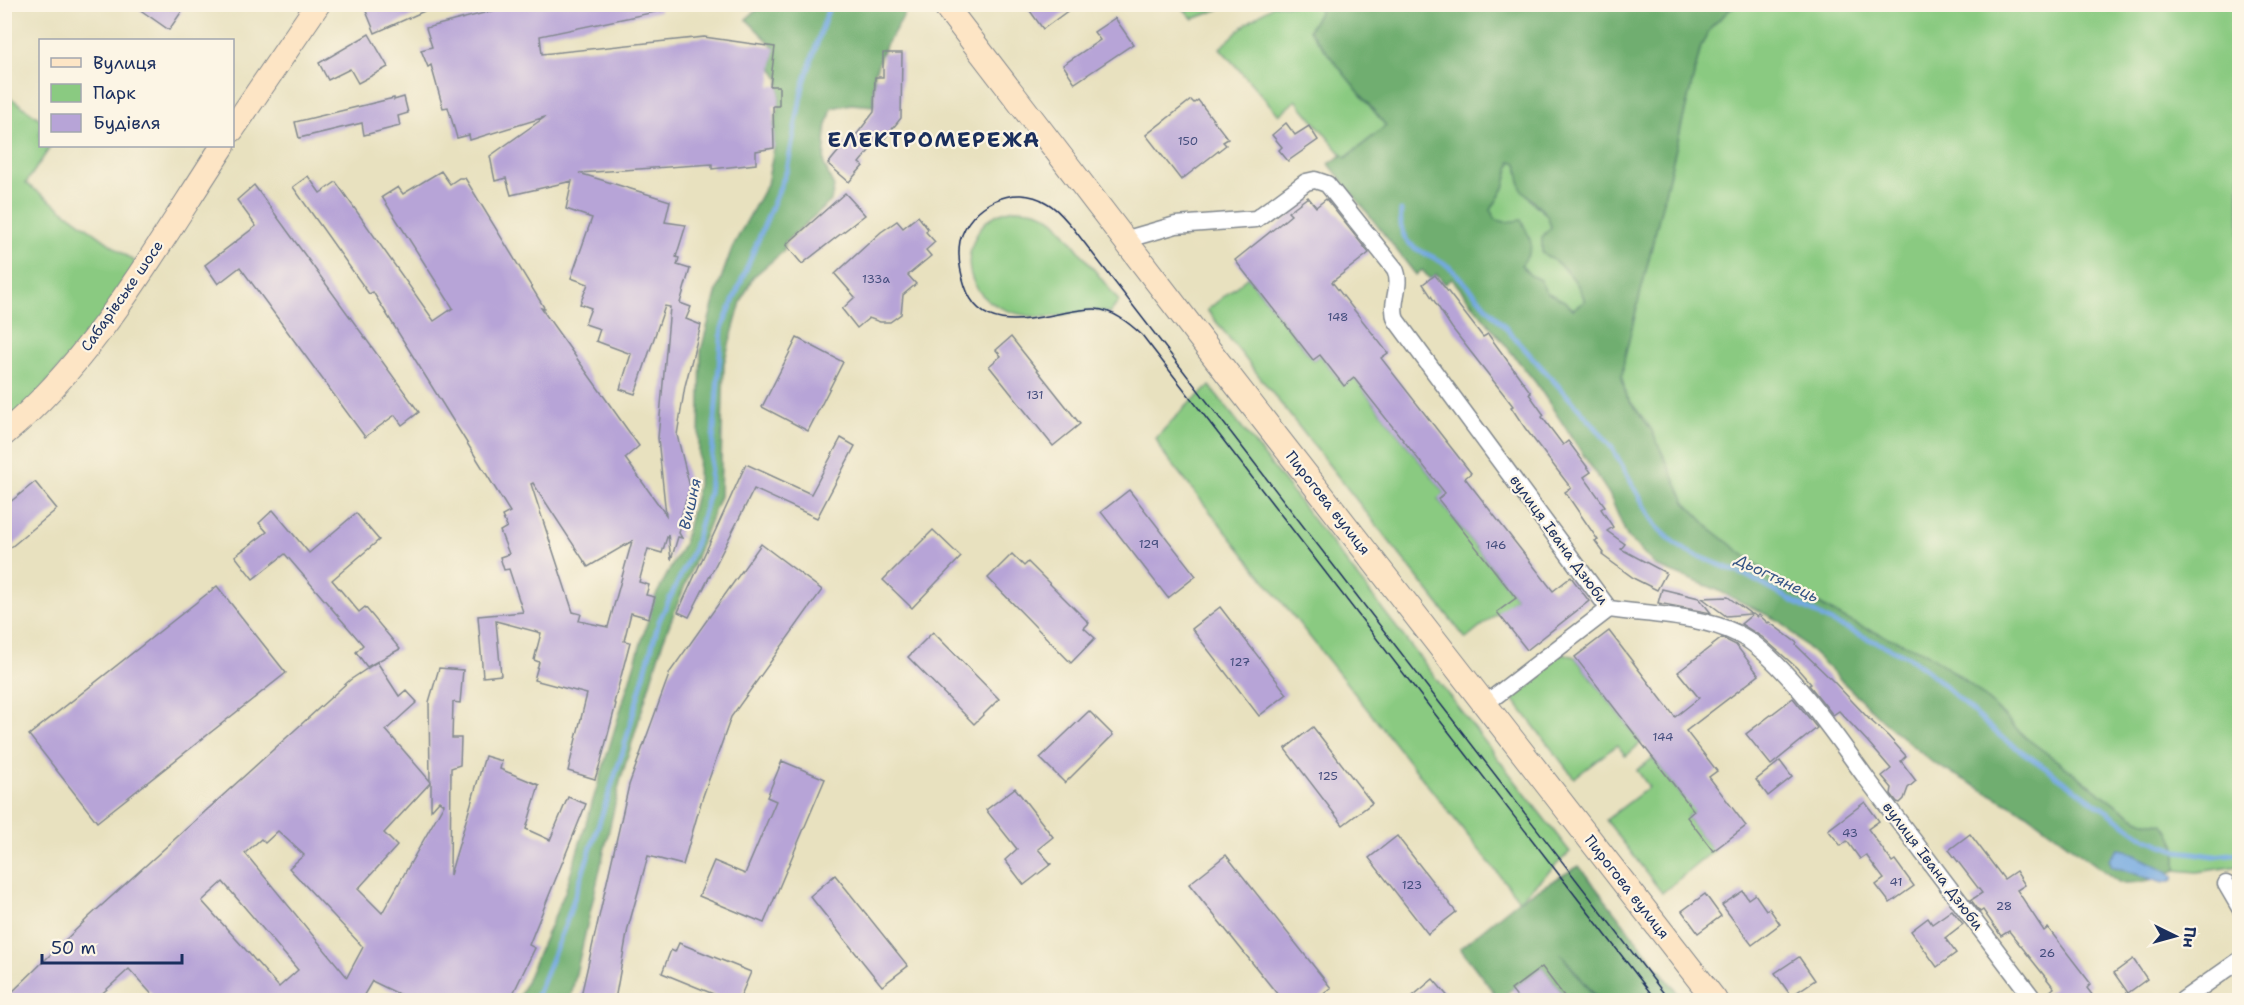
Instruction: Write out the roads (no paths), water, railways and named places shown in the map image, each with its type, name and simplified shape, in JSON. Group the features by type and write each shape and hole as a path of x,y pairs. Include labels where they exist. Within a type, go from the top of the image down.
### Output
{"main road":[{"path":"234,127 318,4"},
{"name":"Пирогова вулиця","path":"944,4 1124,240 1715,1000"},
{"name":"Сабарівське шосе","path":"4,434 45,396 88,346 143,268 222,147"}],"street":[{"name":"вулиця Івана Дзюби","path":"1124,240 1176,225 1256,219 1306,182 1315,180 1327,184 1395,269 1399,282 1394,308 1396,320 1609,609 1713,624 1740,635 1762,650 1791,680 1842,745 2034,1000"},
{"path":"1485,704 1609,609"},
{"path":"2226,884 2240,908"},
{"path":"2183,1000 2240,960"}],"water":[{"path":"2118,849 2125,850 2167,871 2173,876 2173,880 2163,883 2112,866 2109,859"}],"waterway":[{"name":"Вишня","path":"535,1000 565,926 623,751 659,621 694,548 709,493 722,328 787,170 803,86 830,4"},
{"name":"Дьогтянець","path":"1401,211 1401,225 1409,243 1453,270 1592,423 1612,448 1656,526 1673,542 1688,552 1747,576 1829,621 1909,657 1928,671 2000,736 2145,838 2178,851 2213,856 2240,853"}],"tram line":[{"path":"1656,1000 1142,335 1120,318 1102,310 1078,310 1022,320 988,315 974,304 962,275 959,247 965,228 983,208 1007,196 1034,197 1055,208 1073,228 1669,1000"}],"district":[{"name":"ЕЛЕКТРОМЕРЕЖА","path":"934,140"}]}
